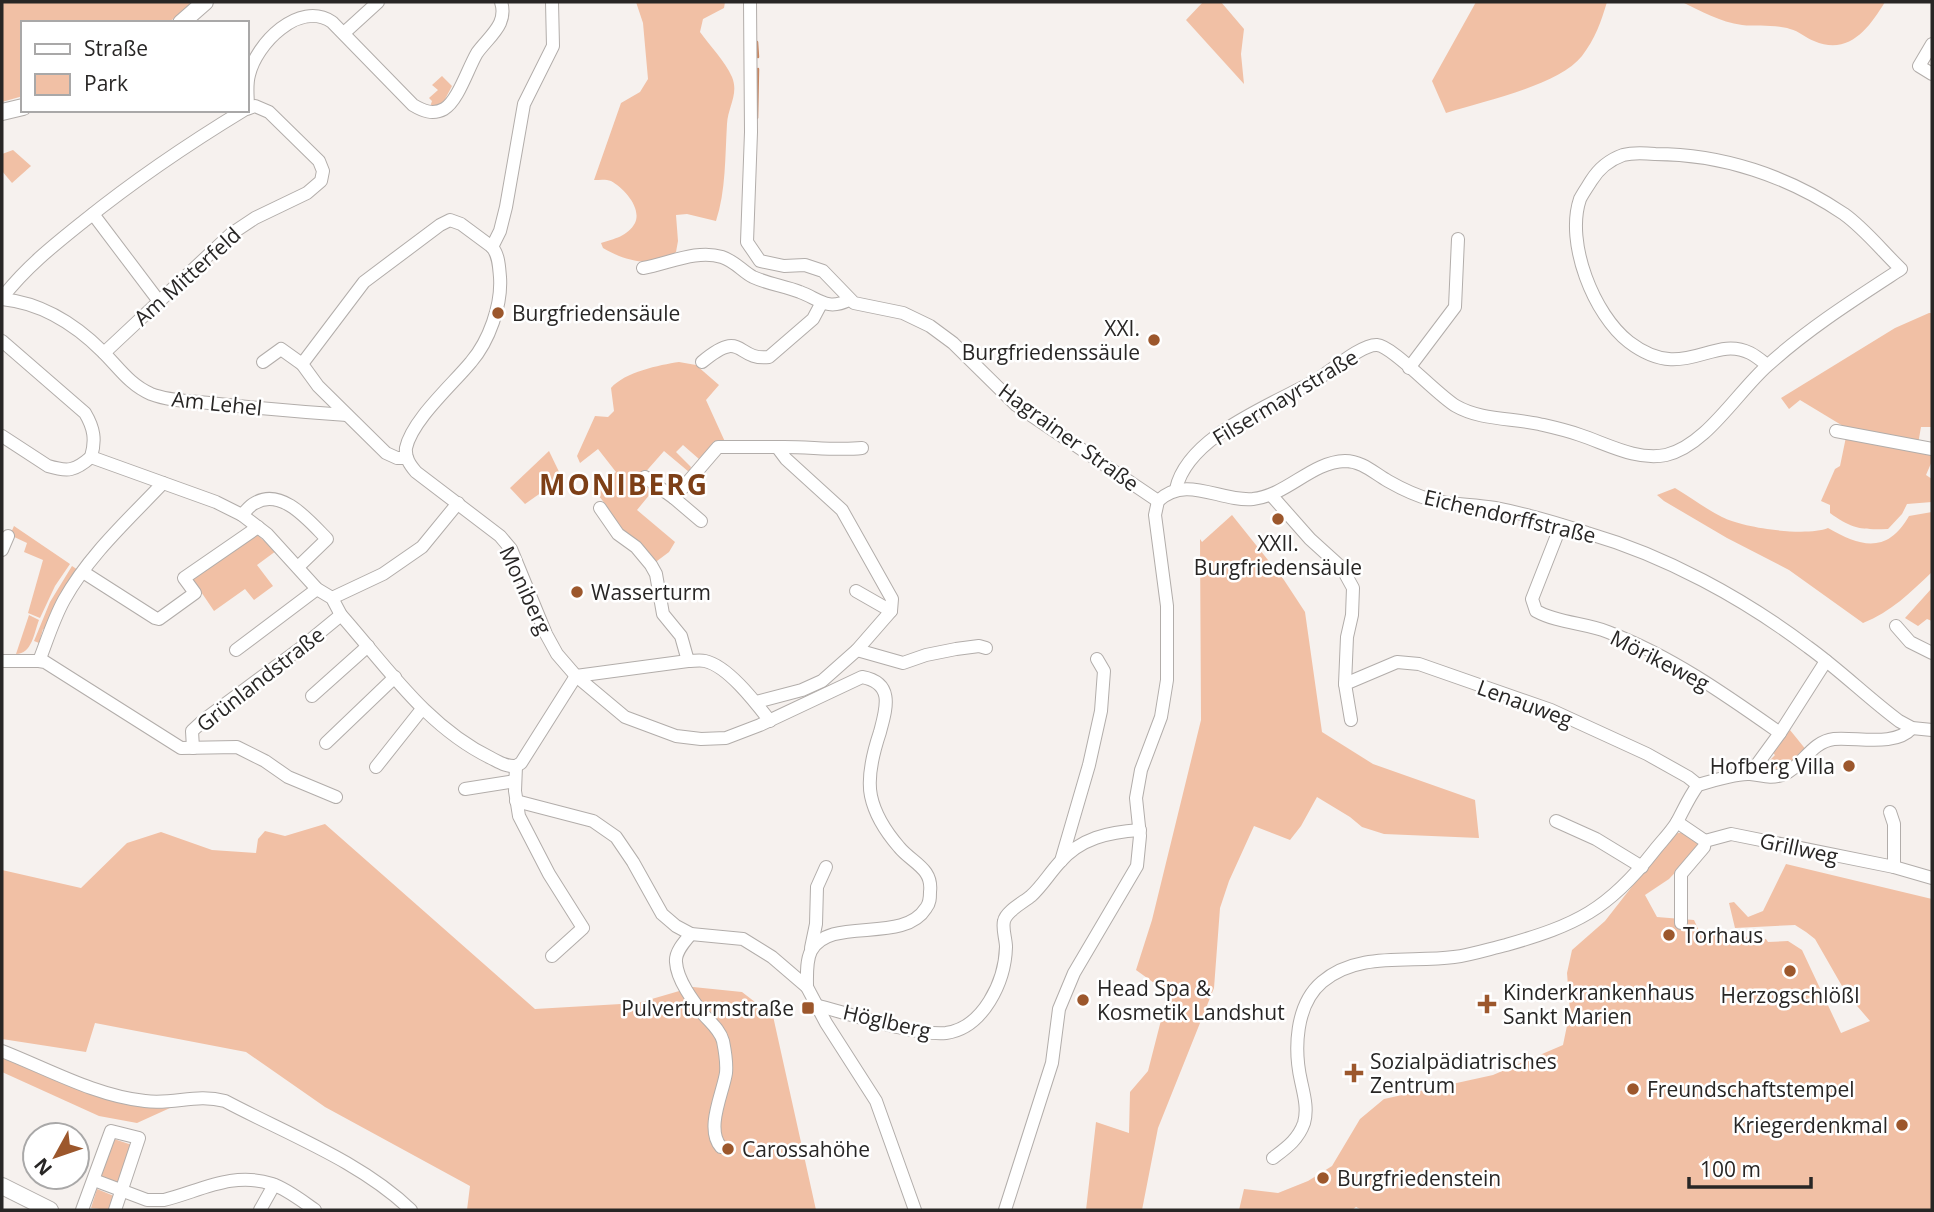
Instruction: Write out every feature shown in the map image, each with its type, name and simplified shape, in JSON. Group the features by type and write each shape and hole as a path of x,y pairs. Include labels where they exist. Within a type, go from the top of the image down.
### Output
{"main road":[{"path":"183,21 205,2"},
{"path":"2,112 21,107"},
{"path":"2,1186 50,1210"}],"street":[{"path":"344,33 378,2"},
{"path":"248,76 258,52 269,37 291,20 313,14 326,17 344,33 413,105 423,111 442,110 452,101 476,55 500,24 503,9 501,2"},
{"path":"492,247 500,231 506,207 524,104 554,46 552,2"},
{"path":"750,2 751,132 747,242 754,256 766,264 805,265 823,271 849,300"},
{"path":"1932,44 1919,66 1932,74"},
{"name":"Am Mitterfeld","path":"104,353 237,229 271,209 307,193 321,181 321,166 269,112 255,106 248,108"},
{"path":"2,298 37,258 93,214 177,151 241,112"},
{"path":"1458,239 1455,307 1409,368 1446,401 1468,412 1537,423 1640,455 1656,457 1685,448 1767,365 1833,313 1901,269 1846,215 1774,177 1701,156 1675,153 1623,155 1598,170 1580,198 1578,241 1592,294 1613,326 1635,346 1663,360 1685,360 1730,349 1750,353 1767,365"},
{"path":"93,214 158,300"},
{"path":"263,362 281,349 302,364 318,386 386,453 397,458 407,458 406,449 412,434 471,362 489,329 497,309 500,284 497,254 492,247 461,224 450,220 440,225 364,282 302,364"},
{"path":"643,268 702,255 722,257 743,268 750,276 799,291 821,304 813,319 769,357 761,358 736,346 725,346 702,362"},
{"name":"Am Lehel","path":"2,298 52,312 80,331 133,384 161,397 347,415"},
{"name":"Hagrainer Straße","path":"821,304 842,304 849,300 860,306 903,313 930,326 953,343 1016,405 1158,501 1155,515 1167,606 1167,680 1161,717 1140,770 1136,798 1140,830 1138,866 1073,973 1059,1009 1052,1063 1005,1210"},
{"path":"2,341 85,413 92,424 94,437 91,457 67,471 48,466 2,436"},
{"name":"Filsermayrstraße","path":"1176,489 1179,477 1190,460 1228,428 1363,350 1376,345 1391,351 1409,368"},
{"path":"1836,431 1932,449"},
{"path":"674,498 718,447 810,447 847,450 862,448"},
{"path":"756,702 802,690 822,681 857,650 891,611 892,599 842,510 786,459 778,447"},
{"name":"Grünlandstraße","path":"91,457 216,502 242,515 258,527 317,589 332,598 341,615 422,709 470,748 508,767 516,766"},
{"name":"Moniberg","path":"407,458 409,465 416,472 500,536 511,549 557,654 576,676 625,717 676,736 726,738 770,721 862,677 872,679 880,686 885,694 887,712 874,756 870,791 886,831 929,876 929,904 920,917 905,926 842,933 822,939 810,952"},
{"name":"Eichendorffstraße","path":"1176,489 1197,489 1242,500 1272,496 1322,467 1350,461 1402,489 1433,500 1493,508 1590,533 1640,553 1729,595 1776,624 1826,661 1894,718 1912,728"},
{"path":"645,477 701,522"},
{"path":"38,661 54,620 83,572 102,547 163,483"},
{"path":"1158,501 1176,489"},
{"path":"1272,496 1350,579 1354,595 1347,637 1345,684 1351,720"},
{"path":"242,515 255,503 275,499 289,505 317,529 327,539 298,567"},
{"name":"Grünlandstraße","path":"332,598 383,574 422,547 458,503"},
{"path":"600,508 618,534 636,547 651,565 656,574 663,614 681,636 688,661"},
{"name":"Mörikeweg","path":"1561,525 1532,599 1536,611 1607,631 1642,647 1714,687 1780,733"},
{"path":"83,572 159,619 195,593 184,578 258,527"},
{"name":"Grünlandstraße","path":"236,650 317,589"},
{"path":"856,592 891,611"},
{"name":"Grünlandstraße","path":"193,748 192,731 205,719 341,615"},
{"path":"1896,626 1910,642 1932,653"},
{"name":"Grünlandstraße","path":"312,696 368,646"},
{"path":"857,650 903,663 956,649 978,646 986,648"},
{"name":"Höglberg","path":"1060,861 1089,765 1101,711 1104,671 1097,659"},
{"path":"2,661 46,662 181,748 237,747 265,761 288,777 335,797"},
{"path":"552,956 582,931 582,925 549,874 519,816 516,766 521,763 576,676 688,661 707,662 725,672 756,702 770,721"},
{"path":"1750,774 1826,661"},
{"name":"Lenauweg","path":"1345,684 1397,662 1419,664 1551,710 1647,754 1698,785"},
{"path":"326,743 395,677"},
{"path":"376,767 422,709"},
{"path":"1273,1158 1294,1141 1305,1120 1305,1098 1297,1044 1301,1020 1310,998 1325,979 1340,969 1357,962 1455,957 1546,934 1574,923 1618,893 1642,867 1677,822 1683,806 1698,785 1750,774 1764,778 1784,774 1812,748 1824,741 1899,737 1912,728 1932,730"},
{"path":"466,789 515,781"},
{"path":"516,801 593,821 616,838 663,914 676,926 691,934 743,939 772,957 807,988 876,1101 915,1210"},
{"path":"1890,812 1894,824 1894,867"},
{"path":"1556,821 1596,839 1642,867"},
{"path":"1677,822 1705,841 1704,847 1681,874 1681,923"},
{"name":"Höglberg","path":"815,1004 934,1033 965,1027 986,1006 1004,967 1004,919 1033,894 1060,861 1100,835 1140,830"},
{"name":"Grillweg","path":"1705,841 1731,834 1894,867 1932,878"},
{"path":"807,988 807,970 816,924 817,887 827,867"},
{"path":"691,934 679,950 676,962 688,991 718,1030 723,1042 726,1073 716,1109 716,1141 721,1147"},
{"path":"2,1051 119,1098 170,1102 205,1096 225,1101 366,1175 392,1192 411,1210"},
{"path":"82,1210 111,1131 139,1138 115,1210"},
{"path":"94,1180 147,1200 164,1200 234,1179 274,1185 315,1210"},
{"path":"260,1210 274,1185"}],"green space":[{"path":"2,2 193,2 170,21 21,21 21,97 2,102"},
{"path":"636,2 725,2 724,8 703,19 700,32 729,71 734,83 728,118 723,186 716,221 687,214 676,215 676,252 649,262 630,259 603,248 601,243 629,231 637,217 634,205 616,184 609,180 594,180 621,103 640,92 648,79 643,23"},
{"path":"1203,2 1221,2 1244,29 1241,54 1244,84 1186,20"},
{"path":"1476,2 1607,2 1591,43 1571,67 1519,91 1446,113 1432,81"},
{"path":"1682,2 1885,2 1857,37 1838,45 1826,45 1784,27 1742,25 1726,21"},
{"path":"442,76 452,86 443,103 430,107 432,101 429,98 438,90 432,85"},
{"path":"13,150 31,166 12,183 2,171 2,154"},
{"path":"1932,313 1932,427 1921,427 1918,444 1843,426 1800,400 1789,409 1781,398 1895,328"},
{"path":"679,362 696,365 719,385 706,400 726,444 713,446 699,459 683,445 676,452 691,467 689,472 664,451 642,476 655,488 637,510 675,542 669,552 653,564 613,523 606,505 595,491 616,472 598,449 580,463 577,456 595,416 608,417 614,411 611,388 617,382 652,367"},
{"path":"1846,437 1932,453 1932,461 1926,475 1932,479 1932,502 1907,504 1888,529 1858,527 1830,513 1830,505 1821,501 1835,469 1840,466"},
{"path":"549,451 562,478 525,504 510,488"},
{"path":"1675,488 1732,521 1759,528 1790,531 1818,531 1828,528 1863,543 1883,541 1901,528 1909,516 1932,512 1932,572 1892,607 1863,623 1789,570 1727,538 1657,495"},
{"path":"1232,515 1284,580 1305,612 1322,732 1373,764 1475,800 1479,838 1384,834 1362,827 1317,797 1290,840 1254,826 1220,908 1214,988 1158,1128 1142,1210 1086,1210 1096,1122 1129,1133 1130,1092 1148,1071 1168,993 1136,970 1152,920 1201,720 1200,539 1202,542"},
{"path":"14,526 70,564 55,586 40,618 28,613 43,560 24,552 27,543 10,535"},
{"path":"255,533 276,551 257,565 273,586 254,600 245,589 214,611 191,577"},
{"path":"72,566 78,570 47,630 43,629 39,643 34,641 50,602"},
{"path":"1932,588 1932,621 1927,619 1918,626 1905,618"},
{"path":"29,615 39,620 34,636 26,651 16,654"},
{"path":"1790,730 1807,751 1779,773 1759,771 1775,755 1772,752"},
{"path":"325,824 535,1009 638,1003 693,987 742,992 773,1016 816,1210 467,1210 470,1186 325,1107 246,1052 95,1023 86,1052 2,1039 2,870 81,888 127,843 161,832 212,850 256,853 258,839 265,831 285,836"},
{"path":"1684,832 1697,840 1699,847 1669,879 1645,895 1657,917 1694,920 1699,931 1766,939 1768,942 1788,941 1802,950 1841,1033 1870,1021 1846,993 1815,939 1795,925 1735,928 1729,903 1734,902 1748,917 1763,911 1786,864 1932,899 1932,1210 1362,1210 1356,1207 1352,1210 1239,1210 1244,1189 1278,1193 1308,1181 1332,1166 1360,1119 1384,1099 1493,1075 1563,1045 1570,1011 1567,973 1572,950 1605,921 1673,834"},
{"path":"2,1058 105,1099 148,1108 170,1108 137,1123 99,1116 2,1072"},
{"path":"114,1139 132,1145 118,1183 101,1176"},
{"path":"97,1189 114,1196 109,1210 91,1208"}],"waterway":[{"path":"757,42 758,57"},
{"path":"757,118 758,69"}],"place":[{"name":"Burgfriedensäule","path":"498,313"},
{"name":"XXI. Burgfriedenssäule","path":"1154,340"},
{"name":"XXII. Burgfriedensäule","path":"1278,519"},
{"name":"Wasserturm","path":"577,592"},
{"name":"Hofberg Villa","path":"1849,766"},
{"name":"Torhaus","path":"1669,935"},
{"name":"Herzogschlößl","path":"1790,971"},
{"name":"Head Spa & Kosmetik Landshut","path":"1083,1000"},
{"name":"Kinderkrankenhaus Sankt Marien","path":"1487,1004"},
{"name":"Pulverturmstraße","path":"808,1008"},
{"name":"Sozialpädiatrisches Zentrum","path":"1354,1073"},
{"name":"Freundschaftstempel","path":"1633,1089"},
{"name":"Kriegerdenkmal","path":"1902,1125"},
{"name":"Carossahöhe","path":"728,1149"},
{"name":"Burgfriedenstein","path":"1323,1178"}],"district":[{"name":"MONIBERG","path":"624,484"}]}
